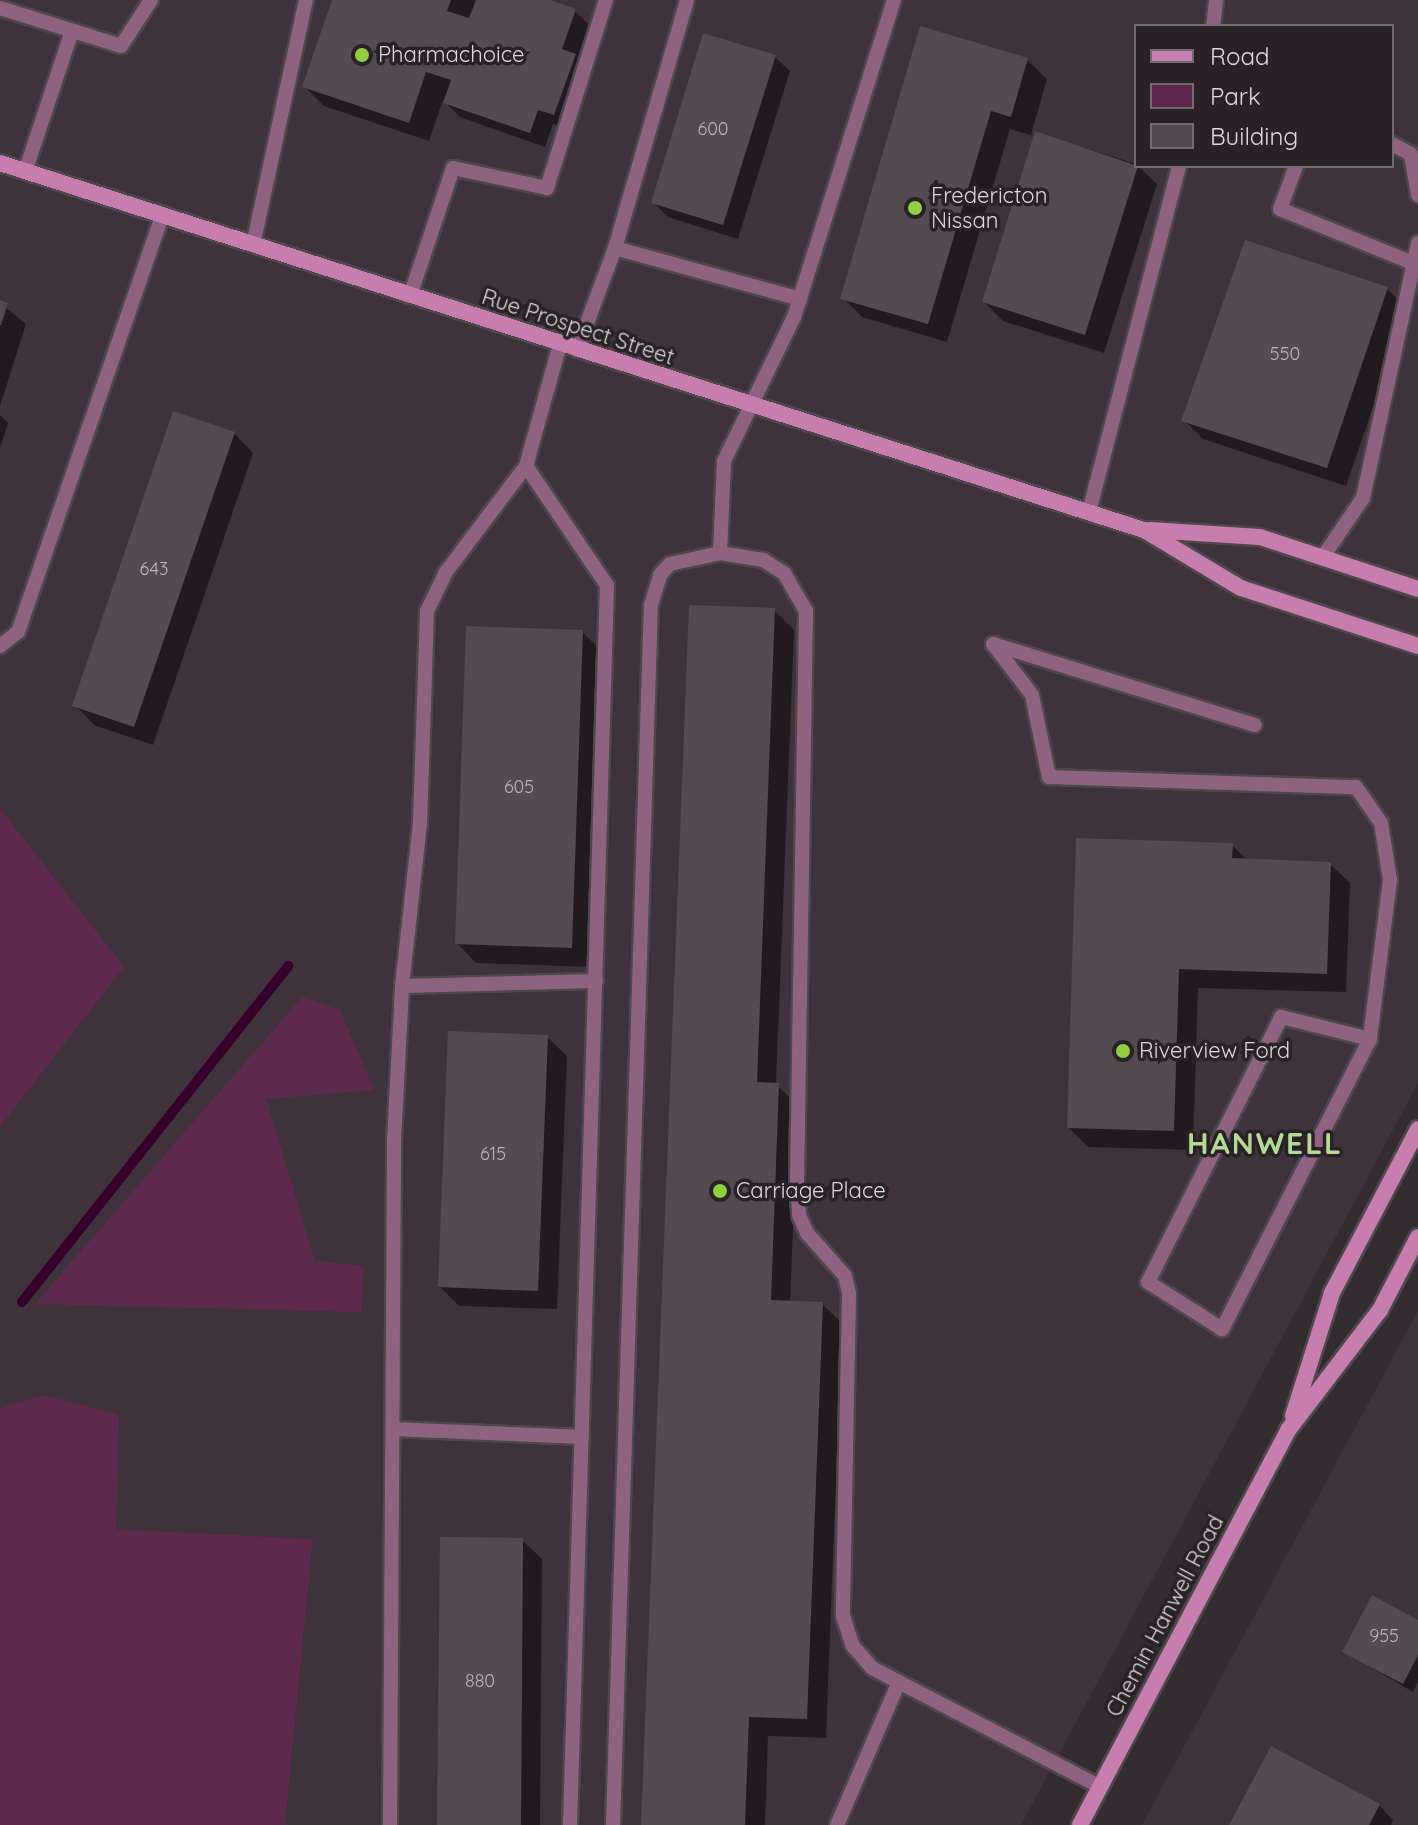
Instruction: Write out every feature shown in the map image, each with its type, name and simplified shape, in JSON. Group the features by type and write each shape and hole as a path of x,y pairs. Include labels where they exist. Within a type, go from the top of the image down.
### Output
{"main road":[{"name":"Rue Prospect Street","path":"0,163 1144,530 1241,588 1418,646"},
{"name":"Rue Prospect Street","path":"1144,530 1260,537 1418,589"},
{"name":"Chemin Hanwell Road","path":"1289,1429 1332,1293 1418,1129"},
{"name":"Chemin Hanwell Road","path":"1080,1825 1289,1429 1380,1310 1418,1237"}],"lane":[{"path":"0,8 121,46 151,0"},
{"path":"253,245 306,0"},
{"path":"410,296 453,168 547,188 606,0"},
{"path":"577,350 615,248 687,0"},
{"path":"720,553 724,461 754,407 800,299 894,0"},
{"path":"1213,24 1216,0"},
{"path":"25,172 72,31"},
{"path":"1394,145 1411,154 1418,195"},
{"path":"1089,512 1178,168"},
{"path":"1295,168 1280,209 1413,263"},
{"path":"0,646 18,632 162,216"},
{"path":"1323,557 1363,498 1418,243"},
{"path":"615,248 800,299"},
{"path":"390,1825 394,1141 402,986 420,823 427,611 446,572 526,466 560,344"},
{"path":"526,466 607,585 570,1825"},
{"path":"613,1825 651,605 660,575 670,564 720,553 763,560 784,573 806,611 799,1215 807,1233 845,1276 849,1294 843,1616 853,1646 872,1668 1099,1786"},
{"path":"1255,725 993,644 1032,695 1049,777 1356,787 1381,823 1390,880 1370,1039 1222,1329 1148,1282 1281,1017 1370,1039"},
{"path":"402,986 596,981"},
{"path":"393,1429 582,1437"},
{"path":"837,1825 898,1684"}],"shaded area":[{"path":"0,0 1418,0 1418,1083 1021,1825 285,1825 313,1539 115,1529 44,1395 0,1408 0,1127 123,967 0,808"},
{"path":"1418,1311 1418,1825 1142,1825"}],"green space":[{"path":"0,808 124,967 0,1127"},
{"path":"302,997 340,1010 374,1090 266,1099 315,1261 364,1266 361,1312 35,1304"},
{"path":"44,1395 119,1415 116,1529 313,1539 285,1825 0,1825 0,1408"}],"building":[{"path":"332,0 451,0 447,11 469,18 476,0 550,0 576,9 562,49 576,54 554,115 538,110 530,133 443,103 451,80 426,72 409,123 302,87"},
{"name":"Fredericton Nissan","path":"920,26 1028,58 1011,117 991,111 928,324 840,299"},
{"path":"703,33 776,55 723,225 651,203"},
{"path":"1035,131 1137,168 1085,335 982,302"},
{"path":"1245,240 1388,287 1327,468 1181,421"},
{"path":"0,300 8,303 1,325 0,325"},
{"path":"173,411 235,432 134,727 72,706"},
{"name":"Carriage Place","path":"689,605 775,608 757,1082 779,1083 771,1300 823,1302 807,1719 749,1717 745,1825 641,1825"},
{"path":"466,626 583,630 572,948 455,944"},
{"name":"Riverview Ford","path":"1076,838 1233,843 1232,858 1331,862 1327,974 1179,969 1174,1131 1067,1128"},
{"path":"448,1031 548,1035 538,1291 438,1287"},
{"path":"440,1537 523,1538 521,1825 437,1825"},
{"path":"1372,1595 1418,1620 1418,1655 1403,1684 1342,1652"},
{"path":"1271,1746 1380,1804 1369,1825 1229,1825"}],"waterway":[{"path":"22,1302 288,966"}],"place":[{"name":"Pharmachoice","path":"362,55"},
{"name":"Fredericton Nissan","path":"915,208"},
{"name":"Riverview Ford","path":"1123,1051"},
{"name":"Carriage Place","path":"720,1191"}],"district":[{"name":"HANWELL","path":"1265,1143"}]}
